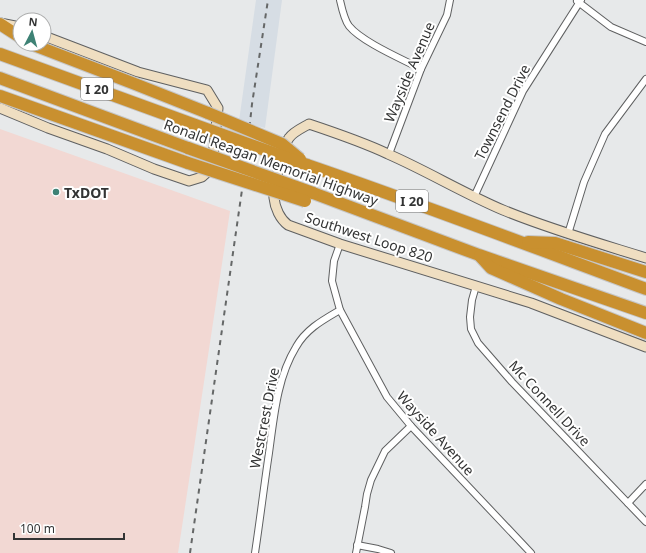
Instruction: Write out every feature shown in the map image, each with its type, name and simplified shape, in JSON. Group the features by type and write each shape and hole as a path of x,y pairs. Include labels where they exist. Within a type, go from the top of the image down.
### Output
{"highway":[{"path":"0,23 12,31"},
{"path":"52,52 208,113 282,144 307,165"},
{"name":"Ronald Reagan Memorial Highway","path":"0,54 397,196 646,289"},
{"name":"Ronald Reagan Memorial Highway","path":"0,78 188,148 309,197 339,203 479,255 646,313"},
{"path":"0,96 188,163 309,197"},
{"path":"516,241 555,243 646,272"},
{"path":"479,255 491,268 568,302 646,333"}],"main road":[{"path":"0,23 12,25"},
{"path":"0,108 48,128 107,149 154,169 189,181 202,177 212,168 218,108 208,90 138,72 52,39"},
{"name":"Southwest Loop 820","path":"646,258 568,234 524,218 474,197 389,154 345,136 309,124 299,129 289,138 281,158 274,197 278,213 288,225 340,244 562,314 646,347"}],"street":[{"path":"340,0 343,13 349,26 359,36 421,69"},
{"name":"Wayside Avenue","path":"389,154 421,69 447,15 450,0"},
{"path":"579,1 611,27 646,42"},
{"name":"Townsend Drive","path":"474,197 523,91 579,1"},
{"path":"568,234 584,182 605,134 646,79"},
{"name":"Wayside Avenue","path":"340,244 334,262 332,280 340,310 387,397 411,426 531,553"},
{"name":"Mc Connell Drive","path":"476,286 472,300 470,317 471,329 478,343 512,382 646,522"},
{"name":"Westcrest Drive","path":"255,553 279,389 286,365 296,345 306,334 318,323 340,310"},
{"path":"356,553 371,480 385,451 411,426"},
{"path":"628,503 646,484"},
{"path":"357,545 391,553"}],"shaded area":[{"path":"256,0 282,0 265,128 239,121"},
{"path":"0,129 230,211 178,553 0,553"}],"railway":[{"path":"190,553 245,169 252,104 268,0"}],"place":[{"name":"TxDOT","path":"56,192"}]}
